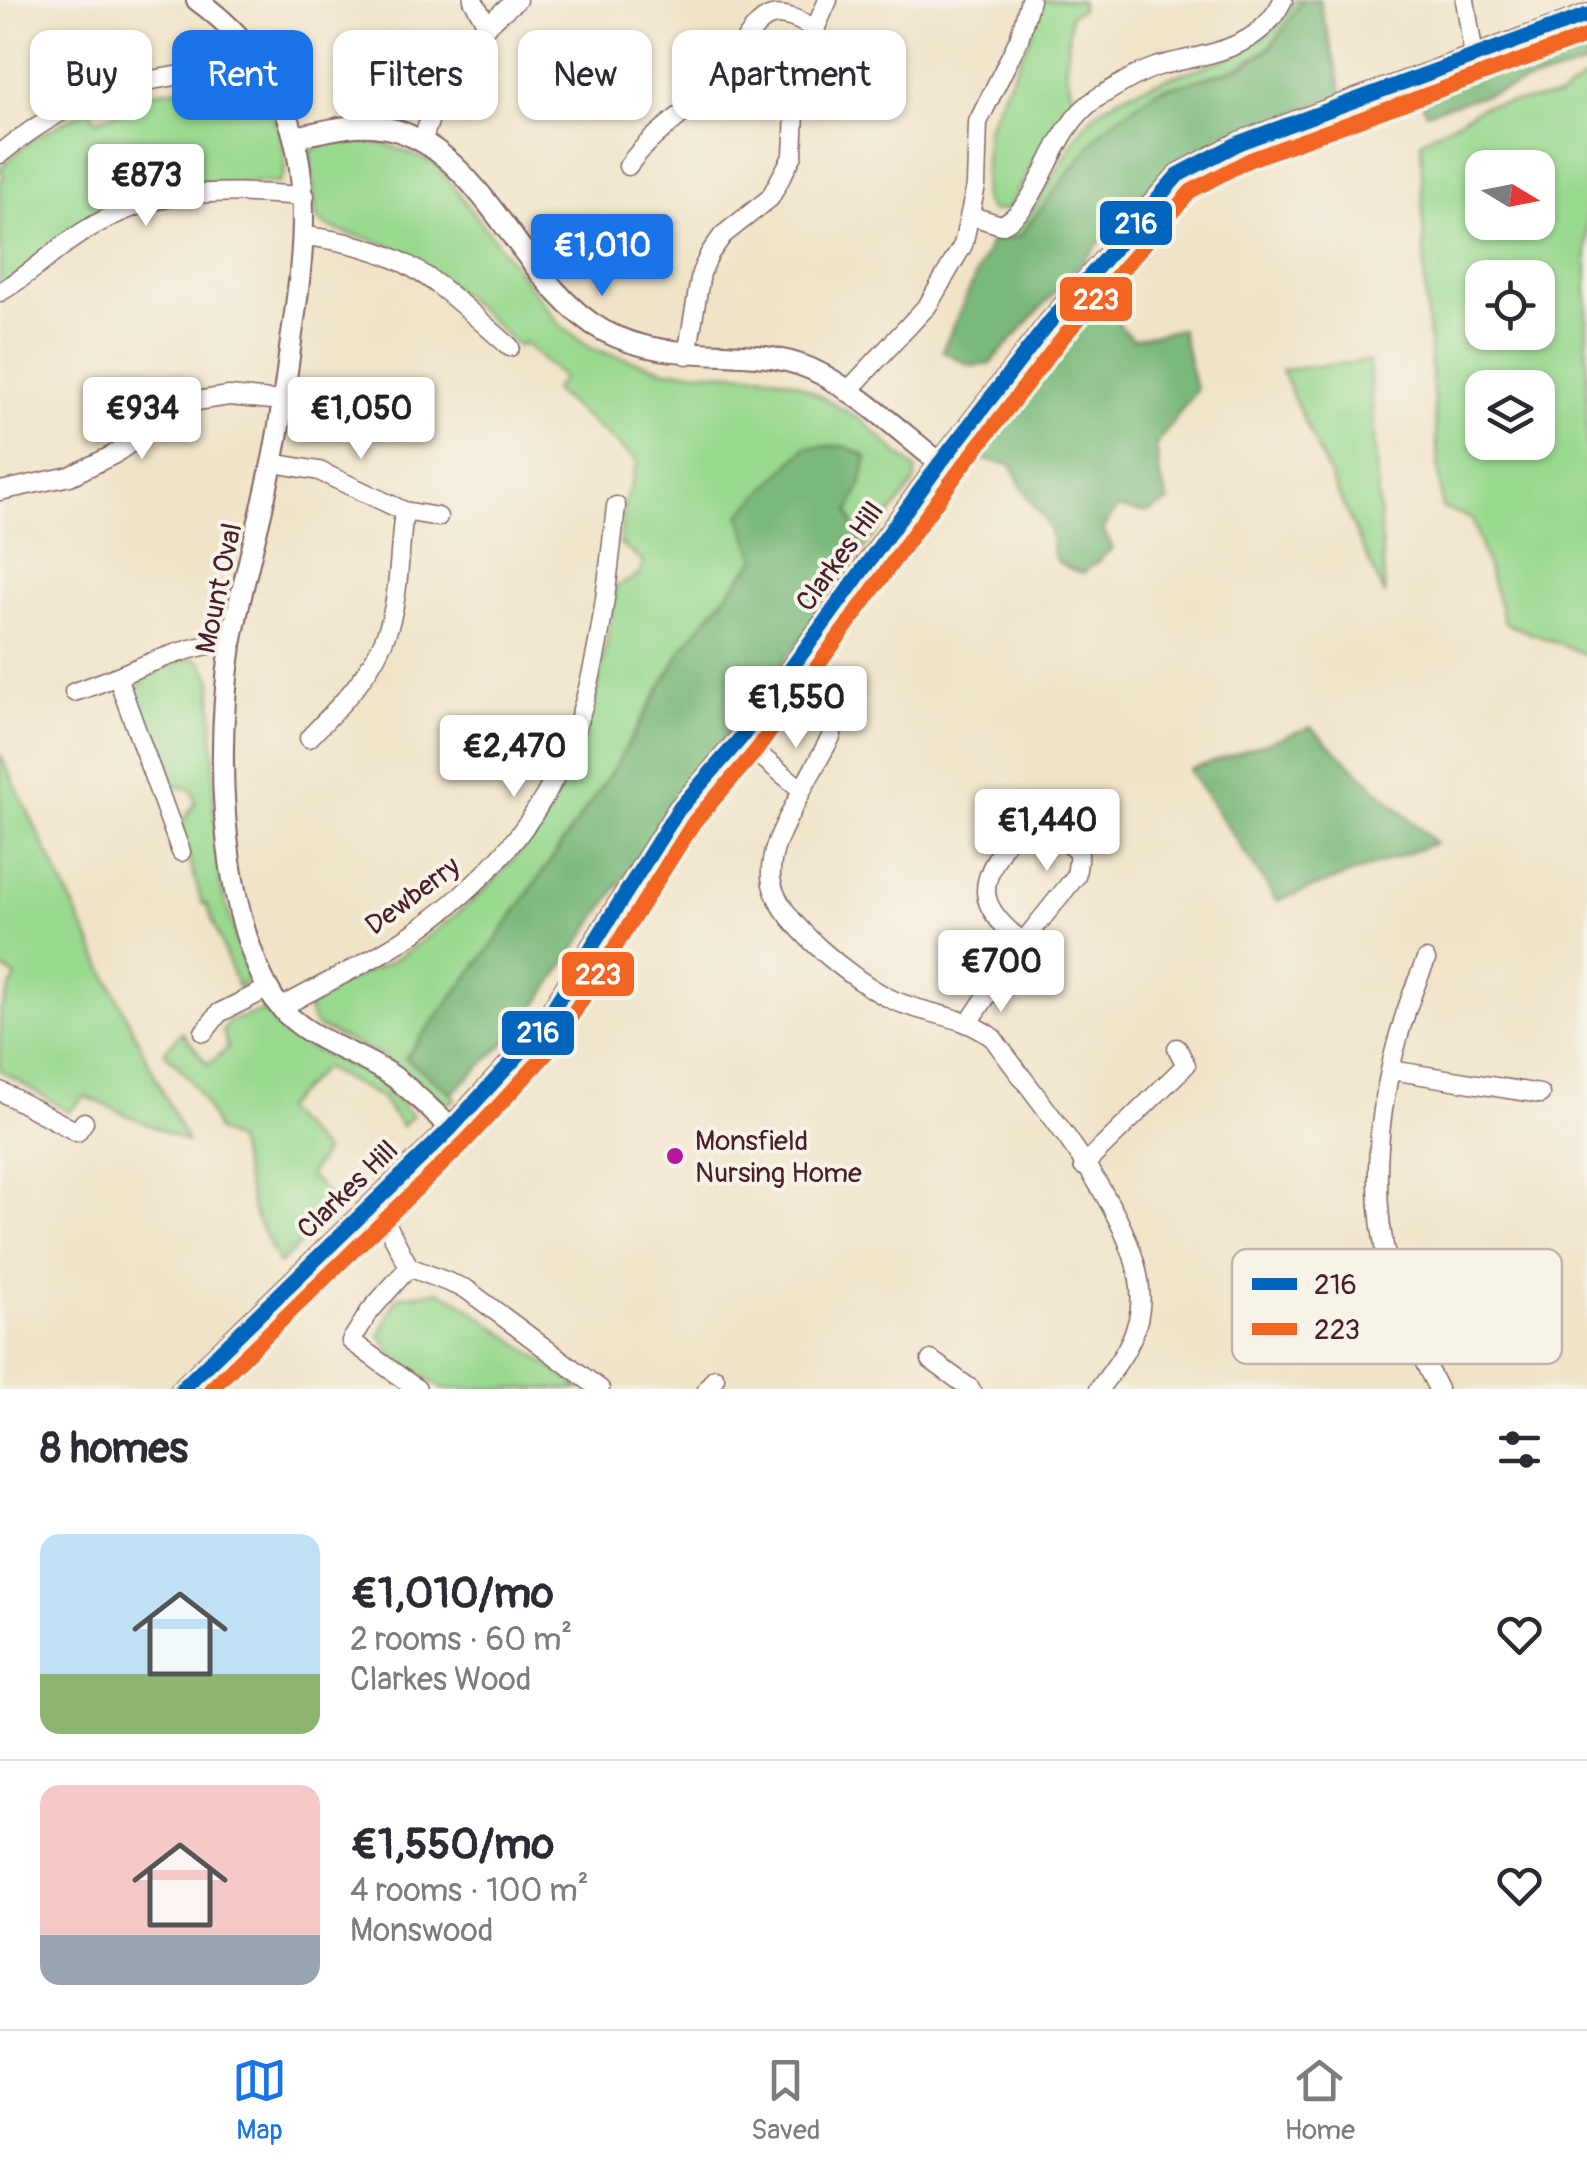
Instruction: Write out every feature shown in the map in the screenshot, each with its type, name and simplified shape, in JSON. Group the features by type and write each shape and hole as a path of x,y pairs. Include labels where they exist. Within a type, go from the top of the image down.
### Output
{"street":[{"name":"Mount Oval","path":"197,0 232,30"},
{"path":"473,0 486,24"},
{"path":"422,142 446,72 486,24 517,0"},
{"path":"686,354 701,274 710,253 723,235 770,198 793,155 797,70 828,0"},
{"path":"847,392 928,305 963,245 972,216 978,122 1019,38 1030,0"},
{"path":"972,216 1001,225 1016,218 1058,140 1095,100 1160,66 1184,64 1224,51 1273,21 1283,0"},
{"path":"1466,0 1474,56"},
{"name":"Clarkes Hill","path":"182,1389 451,1128 535,1037 678,810 740,739 940,463 1048,324 1178,174 1241,142 1587,15"},
{"path":"628,166 670,119 695,104 722,78 758,24 772,16 790,17 816,29"},
{"path":"0,154 40,122 81,101 139,82 172,77"},
{"name":"Mount Oval","path":"290,120 296,137 306,236 272,463 232,642 225,694 228,844 242,918 267,989 282,1007 332,1046 397,1080 451,1128"},
{"path":"296,137 358,126 391,130 422,142 454,164 554,293 599,328 632,345 686,354 750,357 809,368 940,463"},
{"path":"0,292 70,240 117,214 176,194 218,189 304,196"},
{"path":"306,236 356,242 394,254 431,278 510,347"},
{"path":"0,491 70,476 113,454 190,402 229,396 282,401"},
{"path":"272,463 319,471 404,511 438,517"},
{"name":"Dewberry","path":"282,1007 426,925 476,884 525,828 566,757 593,681 616,506"},
{"path":"309,738 348,698 376,656 390,624 404,511"},
{"path":"74,692 118,679 148,661 196,644 232,642"},
{"path":"118,679 181,852"},
{"path":"832,735 775,850 770,876 776,898 794,924 863,982 895,1001 970,1021 993,1038 1125,1228 1140,1268 1140,1310 1128,1349 1099,1389"},
{"path":"740,739 802,790"},
{"path":"970,1021 1023,942 1076,876 1079,854 1037,812 1019,819 988,876 985,901 996,921 1023,942"},
{"path":"1386,1249 1379,1202 1391,1070 1412,992 1426,960"},
{"path":"204,1032 219,1013 267,989"},
{"path":"1083,1166 1186,1065 1178,1048"},
{"path":"1391,1070 1540,1094"},
{"path":"0,1091 77,1132 84,1122"},
{"path":"375,1202 409,1267 466,1289 600,1389"},
{"path":"409,1267 370,1310 351,1340 417,1389"},
{"path":"932,1360 971,1389"},
{"path":"1425,1364 1438,1389"}],"green space":[{"path":"1037,0 1081,0 1081,9 1070,15 1066,67 1073,102 1048,135 1008,209 991,211 983,199 987,128 1031,35"},
{"path":"1295,0 1302,0 1294,16 1260,54 1230,70 1163,88 1146,98 1087,157 1020,236 991,242 987,233 1006,231 1036,205 1073,143 1100,110 1124,95 1206,66 1257,42 1278,24"},
{"path":"1302,0 1319,0 1343,95 1221,140 1159,176 990,364 971,366 942,351 991,242 1020,236 1102,130 1156,91 1243,67 1272,47"},
{"path":"1587,23 1587,65 1426,112 1415,88"},
{"path":"1587,77 1587,655 1505,623 1472,518 1442,508 1425,291 1421,141 1486,105 1559,97"},
{"path":"172,89 172,120 276,120 285,158 279,183 202,182 136,199 0,287 0,182 4,178 0,168 31,140 68,120 152,120 152,93"},
{"path":"328,139 386,144 436,164 560,325 592,349 666,370 770,375 797,383 861,420 916,470 915,482 862,551 849,512 861,485 756,559 685,645 616,765 495,942 405,1058 452,1093 455,1100 446,1103 383,1057 316,1026 308,1010 325,992 400,956 452,917 495,879 529,841 555,800 576,755 592,706 616,587 639,575 643,562 620,544 624,504 638,462 553,390 563,378 523,342 519,347 442,278 389,246 333,229 317,219 309,153"},
{"path":"1104,289 1120,327 1133,339 1181,329 1196,390 1156,445 1160,478 1169,502 1146,513 1118,508 1102,529 1113,548 1084,573 1055,558 1050,530 1012,465 964,456 1071,310"},
{"path":"1369,361 1385,596 1281,370"},
{"path":"845,446 867,457 861,485 849,512 862,551 822,611 678,798 522,1027 452,1093 405,1058 495,942 616,765 685,645 756,559 740,515 806,447"},
{"path":"191,658 201,660 212,680 216,854 223,894 247,972 247,981 238,988 207,905 202,903 180,825 196,802 191,789 167,784 162,776 133,692 150,672"},
{"path":"1311,727 1435,843 1277,901 1189,770"},
{"path":"0,754 187,1142 85,1096 69,1112 0,1070 0,1011 16,977 0,967"},
{"path":"264,1011 312,1049 374,1077 412,1116 402,1126 380,1097 323,1068 282,1109 324,1152 309,1175 339,1206 279,1264 253,1211 236,1141 217,1131 196,1088 164,1052 182,1032 208,1065 228,1048 223,1031 229,1021"},
{"path":"438,1291 455,1298 581,1389 442,1389 393,1355 380,1335 397,1297"}],"transit line":[{"name":"216","path":"182,1389 451,1128 535,1037 678,810 740,739 940,463 1048,324 1178,175 1241,142 1587,15"},
{"name":"223","path":"211,1389 465,1142 551,1049 694,822 756,751 956,475 1063,337 1191,191 1249,160 1587,36"}],"place":[{"name":"Monsfield Nursing Home","path":"675,1156"}]}
